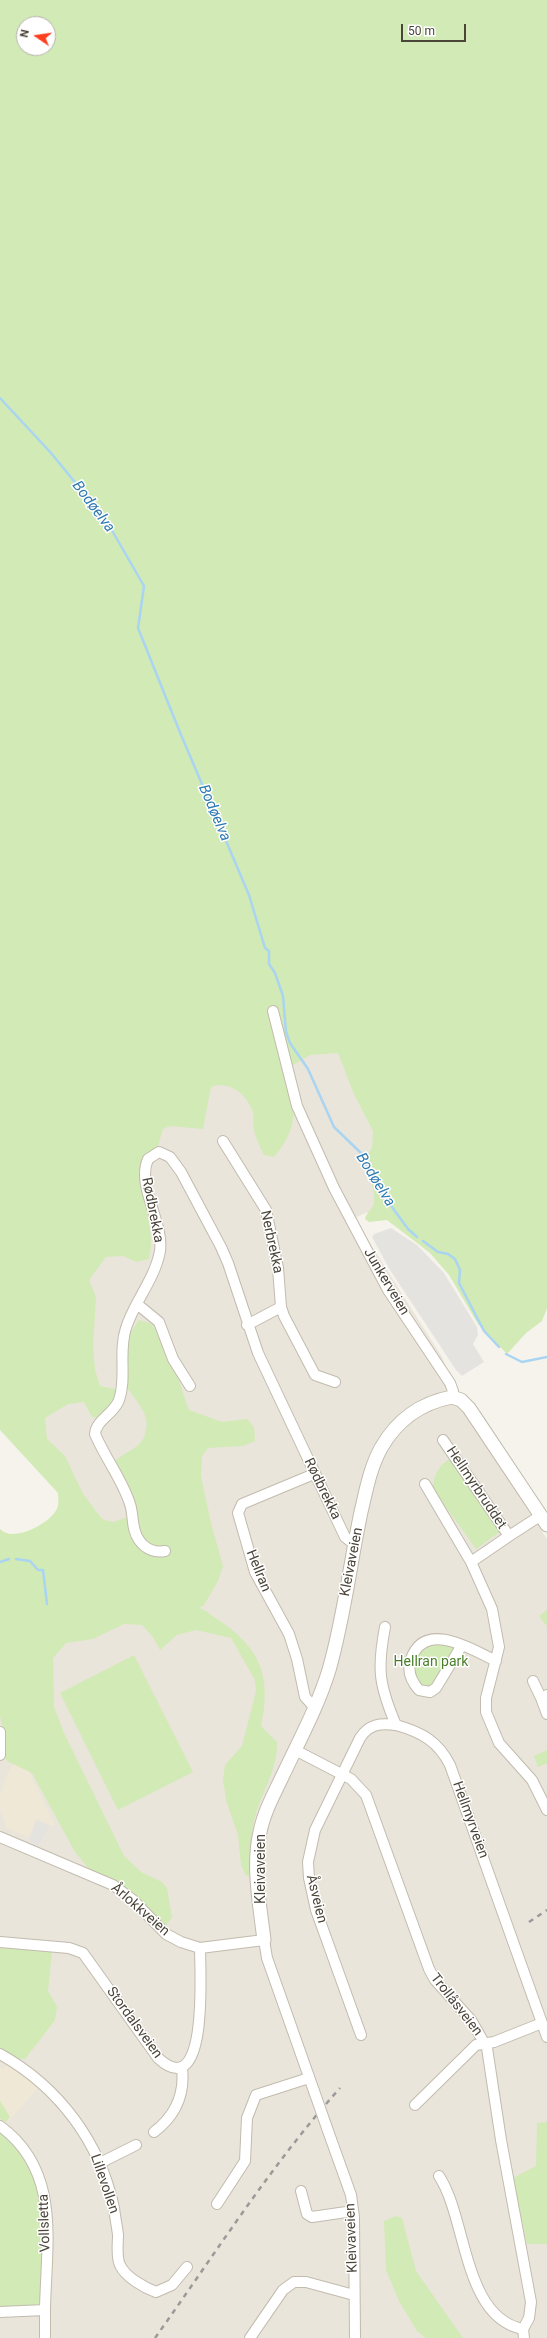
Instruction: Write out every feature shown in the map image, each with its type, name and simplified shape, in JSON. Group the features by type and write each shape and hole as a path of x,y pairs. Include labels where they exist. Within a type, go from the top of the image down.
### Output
{"street":[{"name":"Junkerveien","path":"273,1011 297,1106 312,1140 340,1198 388,1290 450,1383 453,1391 452,1397"},
{"name":"Nerbrekka","path":"222,1141 266,1210 278,1268 281,1308 312,1371 318,1377 335,1382"},
{"name":"Rødbrekka","path":"165,1551 159,1552 150,1549 139,1540 133,1527 130,1503 95,1434 98,1425 115,1408 122,1392 123,1341 126,1329 157,1264 160,1251 160,1237 145,1171 148,1159 159,1152 170,1157 181,1172 221,1247 235,1283 247,1325 258,1354 345,1537 354,1544"},
{"path":"137,1304 159,1322 173,1359 190,1386"},
{"path":"247,1325 281,1308"},
{"path":"452,1397 461,1400 468,1408 544,1520"},
{"name":"Kleivaveien","path":"355,2338 353,2211 351,2195 309,2078 264,1940 258,1869 260,1833 270,1801 315,1708 334,1651 354,1544 371,1471 385,1441 398,1424 413,1412 431,1402 452,1397"},
{"name":"Hellmyrbruddet","path":"443,1440 509,1536"},
{"name":"Hellran","path":"314,1474 242,1504 238,1513 255,1572 289,1634 297,1659 305,1697 315,1708"},
{"path":"425,1484 471,1562 492,1609 499,1647 486,1698 486,1712 492,1729 499,1742 532,1780 547,1810"},
{"name":"Hellmyrbruddet","path":"471,1562 509,1536 544,1520"},
{"path":"385,1627 380,1660 380,1677 387,1704 396,1725"},
{"path":"462,1645 436,1688 430,1692 419,1690 412,1682 409,1673 410,1661 414,1652 422,1644 431,1639 445,1639 462,1645 496,1661"},
{"path":"533,1681 544,1697 547,1714"},
{"name":"Åsveien","path":"361,2035 316,1910 309,1878 308,1862 315,1830 354,1746 366,1728 382,1724 396,1725"},
{"name":"Hellmyrveien","path":"396,1725 411,1729 430,1739 445,1754 547,2037"},
{"path":"0,1732 0,1755"},
{"name":"Trollåsveien","path":"295,1750 341,1773 360,1786 374,1813 429,1969 435,1980 471,2020 485,2042 532,2302 524,2333 497,2317 482,2295 468,2261 449,2194 439,2176"},
{"name":"Årlokkveien","path":"0,1837 113,1885 133,1900 166,1934 181,1942 200,1948 264,1940"},
{"name":"Stordalsveien","path":"0,1942 69,1948 83,1953 158,2058 169,2067 182,2068"},
{"path":"154,2132 168,2119 180,2100 183,2080 182,2068 186,2066 192,2056 197,2036 200,1948"},
{"path":"415,2105 476,2045 485,2042 494,2042 542,2023"},
{"name":"Lillevollen","path":"0,2054 38,2079 63,2103 85,2134 100,2163 111,2195 116,2218 121,2268 156,2292 172,2285 187,2267"},
{"path":"217,2204 245,2161 247,2118 256,2095 309,2078"},
{"name":"Vollsletta","path":"0,2126 17,2141 31,2160 45,2192 48,2220 45,2338"},
{"path":"100,2163 136,2145"},
{"path":"301,2191 307,2214 312,2217 353,2211"},
{"path":"250,2338 283,2290 294,2282 306,2282 354,2295"},
{"path":"0,2312 45,2310"}],"shaded area":[{"path":"279,1045 338,1051 376,1137 380,1207 354,1218 442,1357 467,1418 547,1539 547,2338 0,2338 0,1588 115,1548 38,1427 120,1119"},
{"path":"391,1228 417,1245 444,1273 477,1327 478,1335 473,1344 484,1362 462,1376 456,1370 390,1270 372,1237 374,1234"},
{"path":"20,1753 55,1825 52,1826 36,1819 29,1837 6,1828 0,1808 0,1795 8,1773"},
{"path":"37,1820 50,1826 38,1846 29,1840"},
{"path":"8,2064 39,2087 6,2124 0,2121 0,2068 4,2069"}],"green space":[{"path":"0,0 547,0 547,1308 542,1321 526,1333 507,1354 478,1324 449,1275 430,1253 387,1220 369,1222 365,1219 374,1203 374,1192 363,1161 372,1148 373,1131 354,1094 338,1053 310,1055 285,1070 292,1094 292,1126 288,1136 274,1157 264,1155 260,1148 253,1126 253,1113 247,1100 243,1095 231,1087 218,1085 211,1087 203,1129 170,1126 163,1129 157,1149 141,1163 141,1175 151,1236 149,1259 136,1262 123,1256 106,1257 89,1280 96,1297 93,1347 95,1370 100,1386 115,1389 116,1403 97,1418 92,1417 84,1402 68,1404 45,1418 47,1439 65,1456 83,1494 102,1519 113,1522 128,1517 130,1508 112,1465 120,1457 142,1441 147,1426 141,1407 123,1382 119,1362 122,1351 139,1320 151,1324 163,1340 189,1410 222,1422 247,1419 254,1427 255,1441 243,1446 208,1448 202,1456 201,1476 211,1523 223,1566 218,1581 204,1605 199,1608 206,1611 232,1630 244,1640 253,1652 259,1664 265,1692 261,1726 277,1742 275,1761 253,1824 250,1875 246,1876 241,1865 238,1835 226,1800 223,1780 225,1765 242,1746 256,1691 255,1680 231,1638 196,1630 177,1635 160,1650 153,1637 142,1625 124,1624 93,1639 66,1643 53,1658 54,1707 64,1733 124,1856 141,1872 162,1882 167,1888 172,1917 165,1927 109,1879 89,1869 75,1852 32,1773 7,1761 4,1755 5,1742 0,1716 0,1529 6,1533 23,1533 41,1524 55,1512 58,1506 58,1493 0,1430"},
{"path":"453,1458 501,1531 476,1549 433,1489 434,1479 438,1470 444,1463"},
{"path":"547,1610 547,1626 539,1616"},
{"name":"Hellran park","path":"434,1642 456,1646 432,1688 420,1687 412,1672 418,1653"},
{"path":"134,1655 193,1772 118,1810 60,1693"},
{"path":"547,1750 547,1763 538,1767 534,1756"},
{"path":"0,1945 51,1949 52,1952 48,1991 57,2007 55,2020 25,2059 18,2059 0,2050"},
{"path":"0,2101 10,2117 6,2122 0,2119"},
{"path":"547,2122 547,2244 527,2244 513,2178 536,2166 537,2123"},
{"path":"0,2130 13,2141 30,2164 45,2213 42,2298 36,2307 0,2308"},
{"path":"396,2216 402,2218 416,2271 463,2338 426,2338 417,2331 399,2301 386,2270 384,2221"}],"waterway":[{"name":"Bodøelva","path":"0,398 51,453 106,520 144,586 138,628 179,730 249,895 265,948 269,951 269,964 275,973 283,996 286,1032 290,1043 308,1069 334,1127 361,1153 368,1172 378,1188 408,1229 417,1237"},
{"name":"Bodøelva","path":"423,1241 438,1252 448,1254 455,1259 460,1270 459,1283 484,1331 499,1347"},
{"name":"Bodøelva","path":"506,1354 522,1362 547,1357"},
{"path":"0,1562 9,1559"},
{"path":"16,1559 30,1561 38,1570 43,1570 47,1604"}],"railway":[{"path":"529,1922 547,1910"},
{"path":"155,2338 244,2210 290,2148 340,2088"}]}
